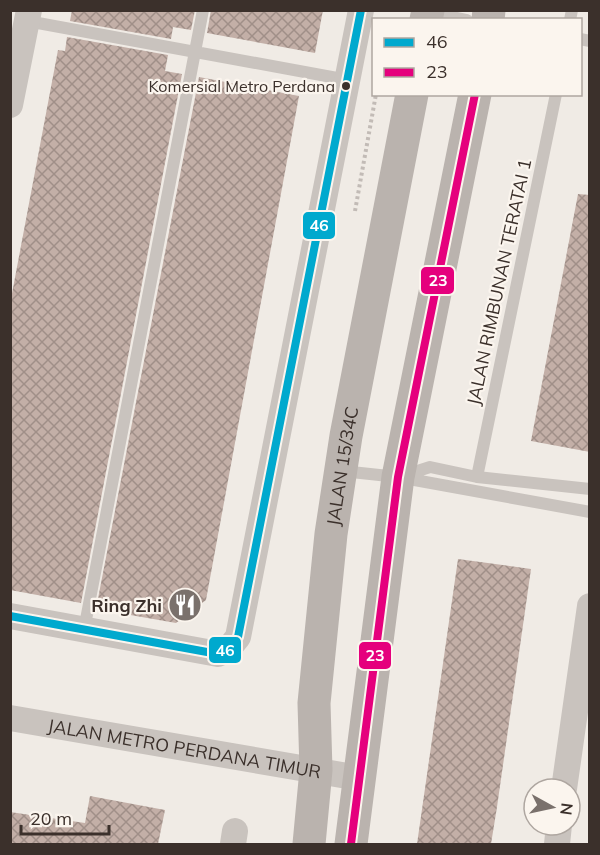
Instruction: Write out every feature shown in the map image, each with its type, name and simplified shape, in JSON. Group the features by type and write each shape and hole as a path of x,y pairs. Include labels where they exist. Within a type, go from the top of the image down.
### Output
{"street":[{"path":"10,616 218,654 230,647 238,637 361,10"},
{"path":"10,105 28,16"},
{"name":"JALAN 15/34C","path":"309,844 316,770 314,703 330,534 339,471 412,96"},
{"path":"351,844 398,477 475,96"},
{"path":"566,777 590,606"},
{"name":"JALAN METRO PERDANA TIMUR","path":"10,718 359,778"}],"lane":[{"path":"84,630 203,10"},
{"path":"427,14 454,18"},
{"path":"28,16 195,52 348,80"},
{"name":"JALAN RIMBUNAN TERATAI 1","path":"477,477 556,96"},
{"path":"398,477 430,467 477,477 590,489"},
{"path":"339,471 398,477 590,512"}],"building":[{"path":"72,10 195,10 191,30 173,27 171,39 70,21"},
{"path":"211,10 323,10 315,53 207,33"},
{"path":"67,37 168,55 165,71 182,74 81,603 10,590 10,304 58,50 65,51"},
{"path":"199,77 299,96 206,600 176,623 96,609"},
{"path":"578,194 590,195 590,452 531,441"},
{"path":"458,559 531,569 497,807 491,844 417,844"},
{"path":"90,796 165,810 158,844 10,844 10,812 85,823"}],"transit line":[{"name":"46","path":"10,616 218,654 230,647 238,637 361,10"},
{"name":"23","path":"351,844 398,477 475,96"}],"place":[{"name":"Komersial Metro Perdana","path":"346,86"},
{"name":"Ring Zhi","path":"185,605"}]}
